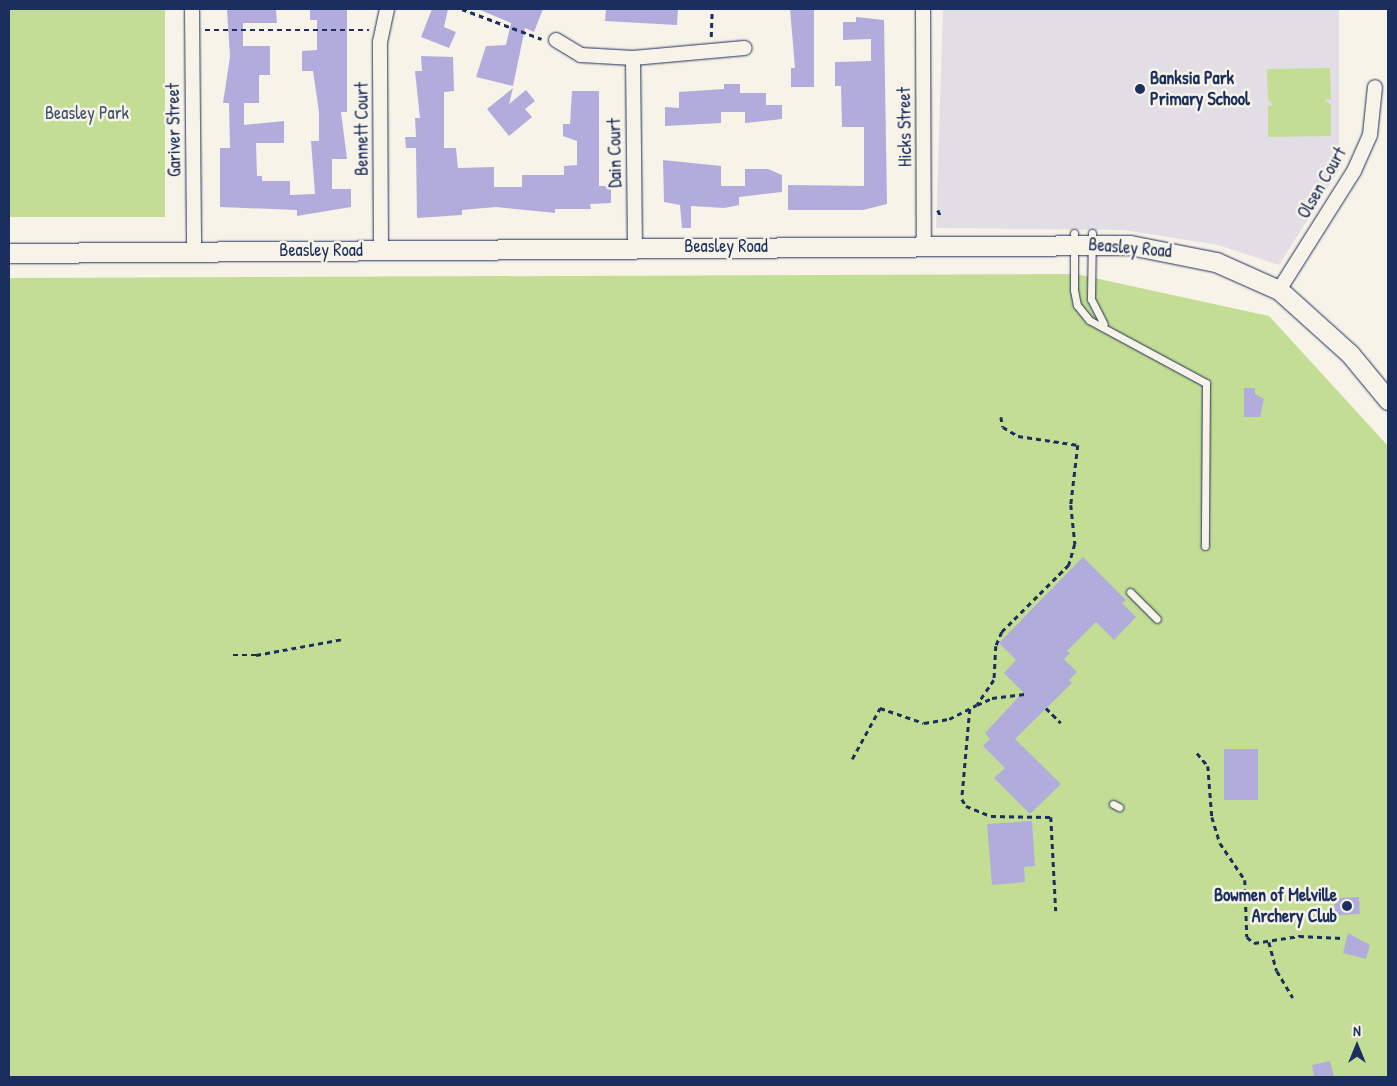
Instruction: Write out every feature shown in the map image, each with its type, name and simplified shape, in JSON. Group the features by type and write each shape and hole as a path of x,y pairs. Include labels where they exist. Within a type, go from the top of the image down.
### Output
{"main road":[{"name":"Beasley Road","path":"9,253 194,247 1083,238 1184,242 1221,252 1320,308 1388,382"},
{"name":"Beasley Road","path":"9,244 194,247"},
{"name":"Beasley Road","path":"1282,286 1344,348 1388,400"}],"street":[{"name":"Gariver Street","path":"192,9 194,247"},
{"name":"Bennett Court","path":"381,245 381,30 387,9"},
{"name":"Hicks Street","path":"923,9 924,240"},
{"path":"556,40 581,55 633,58 715,53 745,48"},
{"name":"Dain Court","path":"633,58 635,243"},
{"name":"Olsen Court","path":"1282,286 1354,171 1370,135 1375,87"}],"lane":[{"path":"1083,238 1091,299 1104,324"},
{"path":"1083,238 1077,306 1089,320 1104,324 1206,383 1205,546"},
{"path":"1130,592 1157,618"}],"path":[{"path":"462,9 530,37 556,40"},
{"path":"712,9 715,53"},
{"path":"192,30 381,30"},
{"path":"977,705 994,680 996,646 1002,632 1069,565 1075,544 1071,505 1078,445 1018,436 1003,427 1000,417"},
{"path":"233,655 256,655 342,639"},
{"path":"852,759 880,708 924,723 949,719 992,698 1025,694"},
{"path":"1046,708 1061,723"},
{"path":"970,709 962,799 966,806 991,816 1051,817 1056,911"},
{"path":"1197,753 1208,766 1212,817 1220,843 1245,880 1244,928 1254,943 1299,936 1343,938"},
{"path":"1269,942 1277,971 1293,998"}],"shaded area":[{"name":"Banksia Park Primary School","path":"943,9 1339,9 1339,170 1279,265 1218,245 1124,230 936,228"}],"green space":[{"name":"Beasley Park","path":"9,9 165,9 165,217 9,217"},
{"path":"1330,68 1331,99 1325,100 1331,105 1331,136 1268,137 1268,106 1273,105 1268,100 1267,69"},
{"path":"1076,274 1269,316 1388,446 1388,1077 9,1077 9,278"}],"building":[{"path":"227,9 276,10 277,23 243,23 243,46 270,46 270,75 259,75 259,103 244,103 244,125 284,121 284,143 256,143 257,176 262,176 262,181 290,181 290,195 315,194 311,141 319,141 319,112 313,71 302,71 302,51 317,50 317,20 310,20 310,9 347,9 347,112 341,112 347,159 332,159 332,189 351,189 351,207 297,216 297,210 220,207 220,148 230,148 229,103 223,103 230,57"},
{"path":"432,9 448,9 444,27 456,32 449,48 421,37"},
{"path":"478,9 543,9 534,32 525,28 513,86 476,77 486,46 506,45 511,23"},
{"path":"606,9 678,9 677,25 605,21"},
{"path":"790,9 814,9 814,87 791,87 791,68 795,68"},
{"path":"856,17 884,20 887,204 863,210 788,210 788,185 864,186 864,127 842,127 841,86 835,86 835,62 871,61 871,39 843,40 843,22 856,22"},
{"path":"421,56 453,57 454,91 444,92 444,148 456,148 458,168 494,167 494,187 522,187 522,175 564,175 564,166 577,165 577,141 563,136 563,124 570,124 572,91 599,91 599,186 611,186 611,203 590,204 591,209 555,209 555,213 496,207 462,210 462,215 417,218 416,148 406,148 405,137 416,137 415,118 420,118 415,71 422,71"},
{"path":"724,84 740,84 740,93 766,93 766,105 782,105 782,119 745,123 745,112 721,112 721,123 665,126 665,107 679,108 679,92 724,89"},
{"path":"513,88 509,104 526,90 535,101 525,109 532,117 509,136 487,109"},
{"path":"663,160 721,166 721,186 745,186 745,169 768,169 782,175 782,192 739,197 739,205 724,208 691,206 691,228 682,228 680,205 664,202"},
{"path":"1244,388 1255,388 1255,394 1264,399 1260,417 1244,417"},
{"path":"1083,557 1126,600 1122,603 1136,617 1114,640 1096,622 1067,651 1070,653 1064,659 1077,672 1069,680 1072,683 1015,739 1061,784 1030,814 994,778 1005,768 983,746 990,739 985,733 1023,692 1004,673 1016,660 999,643"},
{"path":"1224,749 1258,749 1258,800 1224,800"},
{"path":"1032,821 1035,866 1024,867 1025,882 992,885 987,824"},
{"name":"Bowmen of Melville Archery Club","path":"1359,897 1360,914 1335,915 1334,898"},
{"path":"1348,933 1370,945 1366,959 1343,953"},
{"path":"1330,1061 1334,1077 1314,1077 1312,1065"}],"place":[{"name":"Banksia Park Primary School","path":"1140,89"},
{"name":"Bowmen of Melville Archery Club","path":"1347,906"}]}
